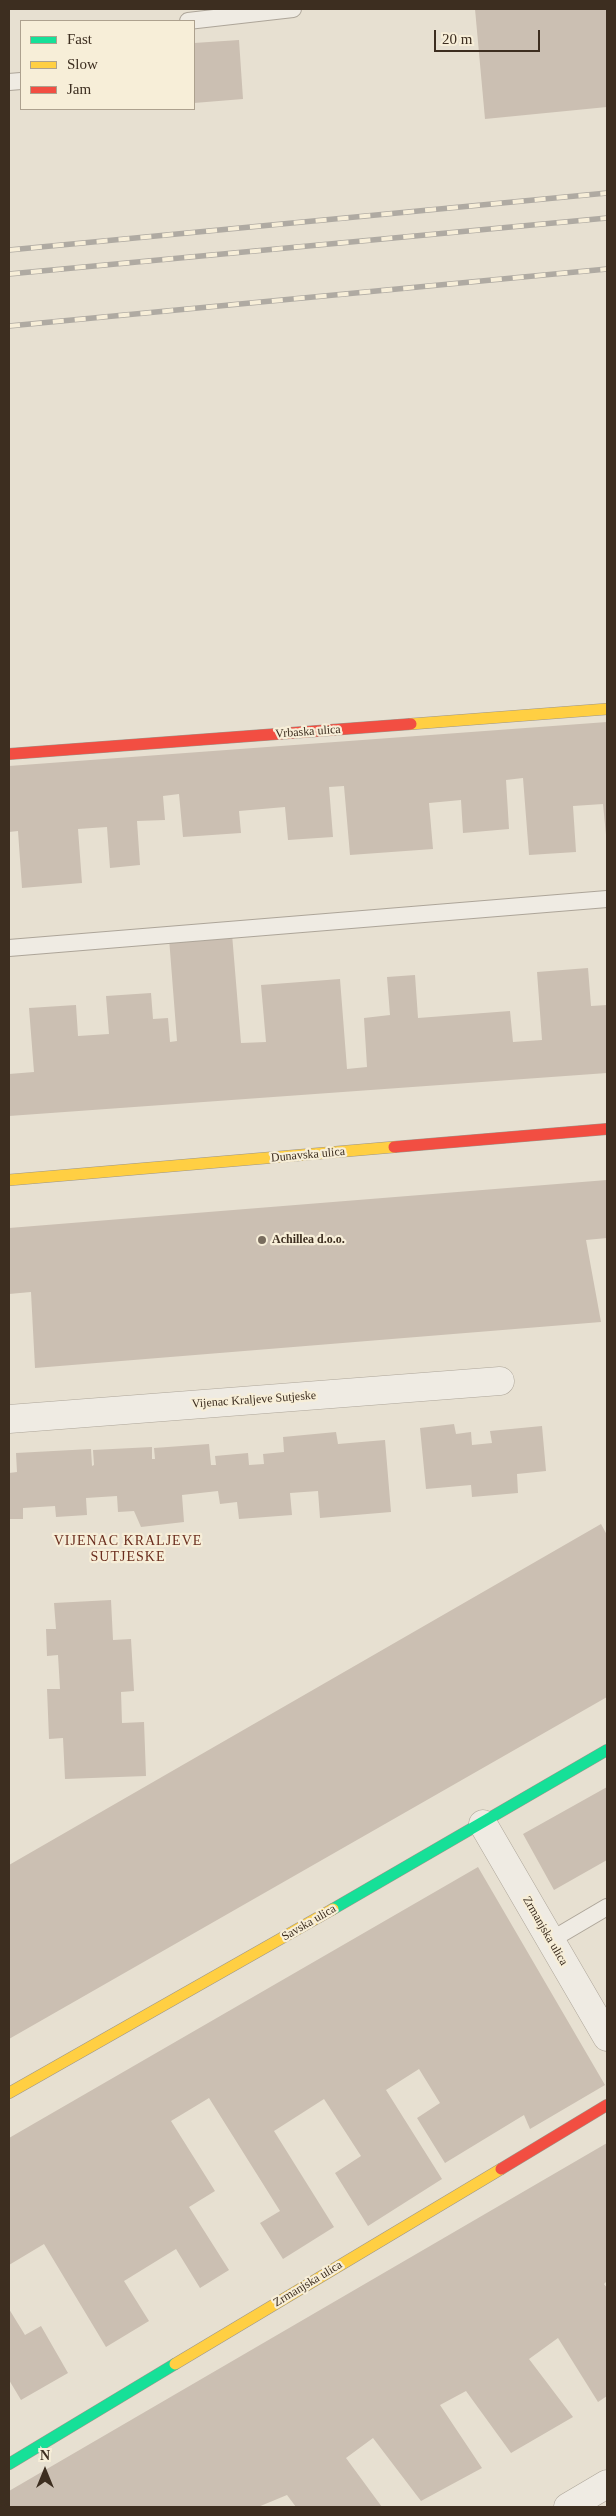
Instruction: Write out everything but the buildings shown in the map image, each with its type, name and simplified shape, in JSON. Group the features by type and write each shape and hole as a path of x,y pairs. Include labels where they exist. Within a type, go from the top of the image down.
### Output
{"street":[{"name":"Vrbaska ulica","path":"9,754 607,709"},
{"name":"Dunavska ulica","path":"9,1180 607,1129"},
{"name":"Vijenac Kraljeve Sutjeske","path":"9,1419 500,1381"},
{"name":"Savska ulica","path":"9,2093 483,1824 607,1750"},
{"name":"Zrmanjska ulica","path":"483,1824 607,2037"},
{"name":"Zrmanjska ulica","path":"9,2464 607,2104"},
{"path":"568,2507 607,2484"}],"lane":[{"path":"195,20 293,9"},
{"path":"9,948 607,899"},
{"path":"551,1940 607,1907"}],"railway":[{"path":"9,250 607,193"},
{"path":"9,274 607,218"},
{"path":"9,326 607,269"}],"traffic: fast":[{"path":"333,1909 607,1750"},
{"path":"9,2464 175,2364"}],"traffic: slow":[{"path":"411,724 607,709"},
{"path":"9,1180 394,1147"},
{"path":"9,2093 333,1909"},
{"path":"175,2364 501,2169"}],"traffic: jam":[{"path":"9,754 411,724"},
{"path":"394,1147 607,1129"},
{"path":"501,2169 607,2105"}],"place":[{"name":"Achillea d.o.o.","path":"262,1240"}],"district":[{"name":"VIJENAC KRALJEVE SUTJESKE","path":"128,1549"}]}
